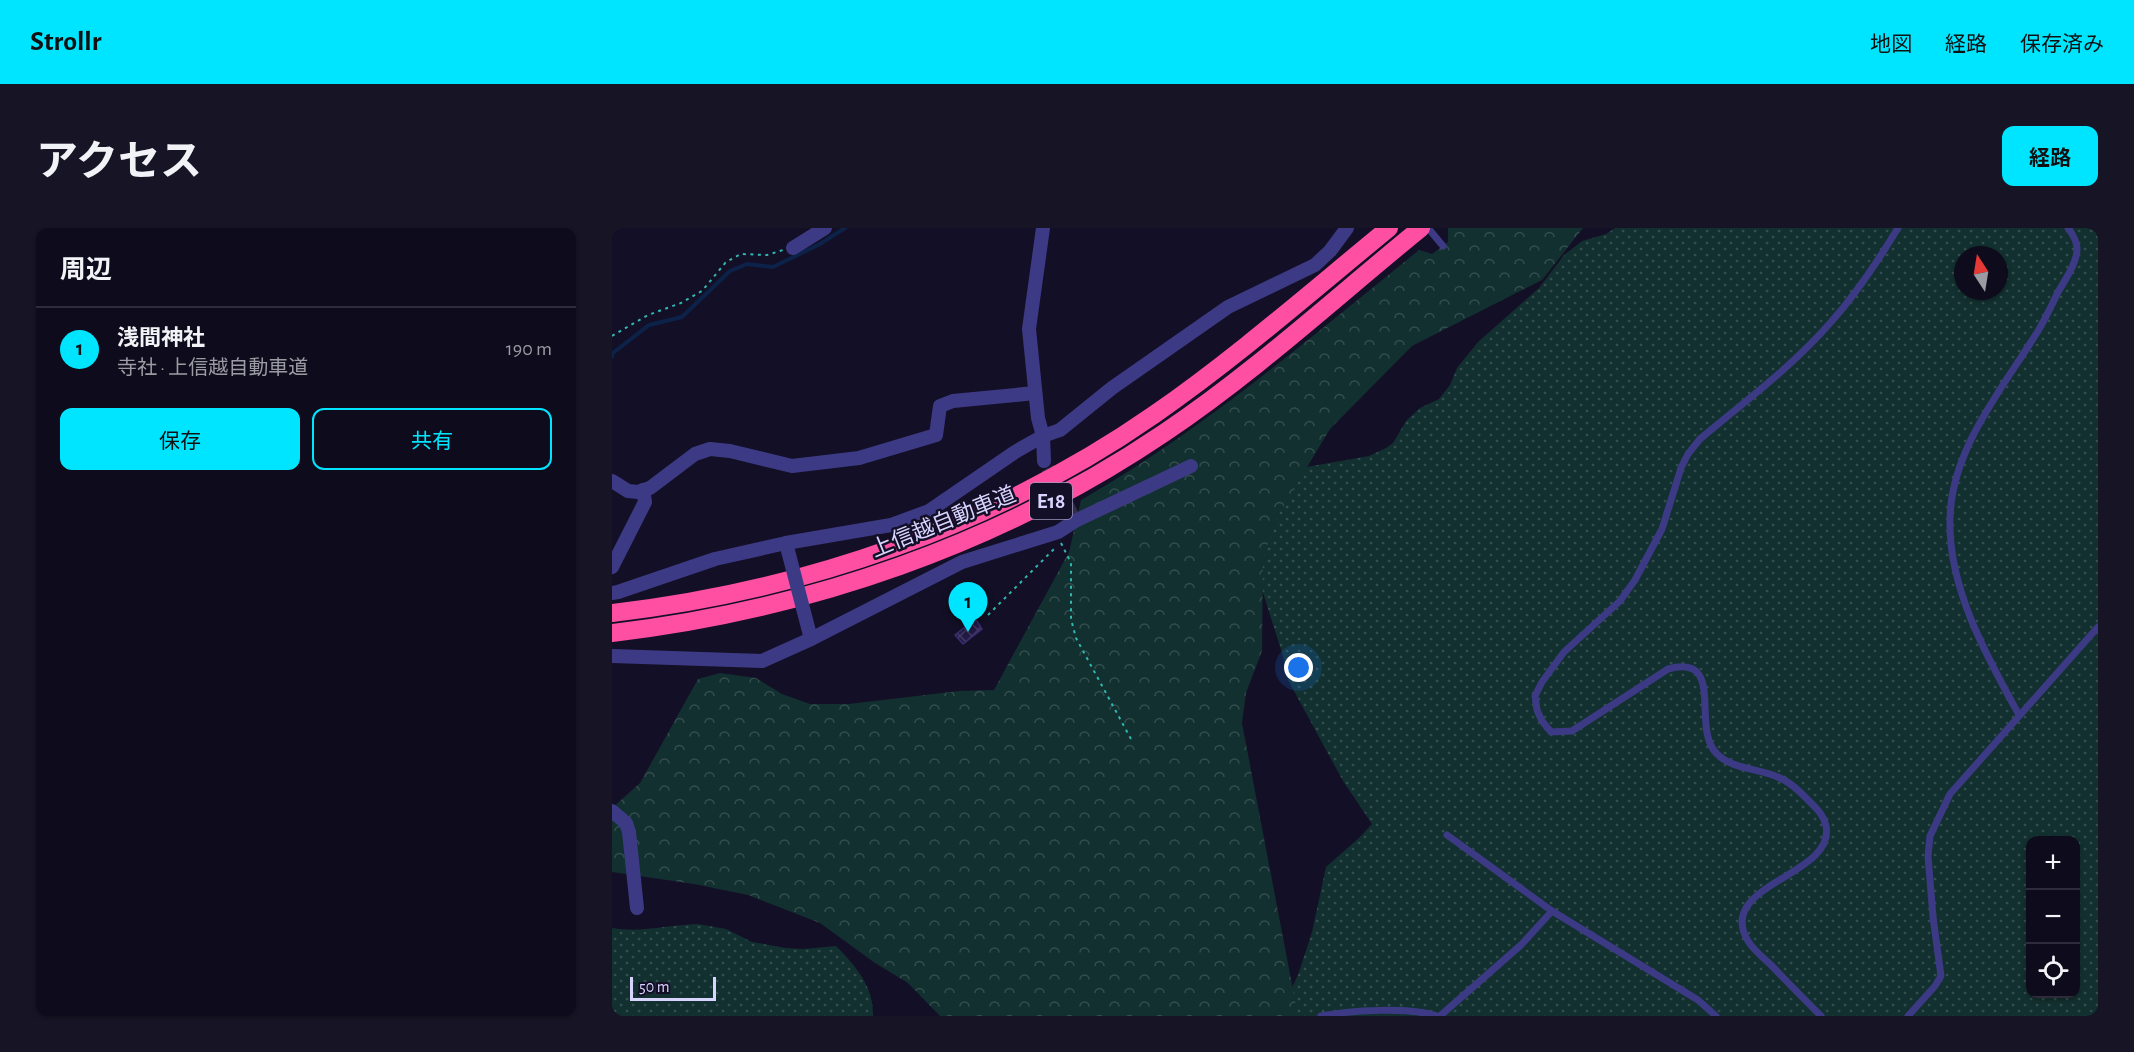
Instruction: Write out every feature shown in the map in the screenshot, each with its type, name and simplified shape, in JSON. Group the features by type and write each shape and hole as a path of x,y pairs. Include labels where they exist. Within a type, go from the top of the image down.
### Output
{"highway":[{"name":"上信越自動車道","path":"612,613 694,601 788,580 894,547 987,510 1070,467 1153,416 1244,348 1389,228"},
{"name":"上信越自動車道","path":"612,633 697,621 848,584 948,549 1035,509 1125,459 1208,402 1285,342 1421,228"}],"street":[{"path":"793,248 825,228"},
{"path":"1044,228 1029,329 1038,418 1043,436 1044,461"},
{"path":"612,593 715,559 786,543 891,525 929,511 1015,452 1043,436 1060,430 1112,388 1228,307 1315,265 1330,251 1347,228"},
{"path":"612,481 628,491 650,488 695,454 710,449 730,451 792,466 859,458 936,435 940,406 953,401 1035,393"},
{"path":"612,656 762,661 811,639 962,562 1058,532 1075,521 1191,466"},
{"path":"612,567 645,501 643,490"},
{"path":"786,543 811,639"},
{"path":"612,812 626,823 629,832 637,908"}],"lane":[{"path":"1428,228 1443,246"},
{"path":"1821,1016 1753,947 1744,933 1743,925 1744,915 1752,900 1821,850 1825,840 1825,823 1822,815 1798,790 1780,778 1727,763 1715,753 1708,742 1704,727 1706,704 1701,676 1688,667 1668,669 1572,731 1551,732 1542,722 1535,696 1542,682 1564,652 1620,601 1635,580 1662,529 1681,468 1688,454 1701,439 1793,360 1830,324 1879,261 1898,228"},
{"path":"2019,715 1974,628 1960,589 1949,520 1958,474 1972,440 2000,390 2039,329 2073,263 2077,248 2068,228"},
{"path":"1908,1016 1941,976 1928,856 1930,836 1950,794 2098,627"},
{"path":"1447,835 1552,911 1698,1000 1716,1016"},
{"path":"1321,1016 1398,1010 1421,1011 1438,1016 1521,945 1552,911"}],"path":[{"path":"612,336 648,315 681,303 702,291 726,262 741,254 767,255 793,248"},
{"path":"988,615 1060,543 1071,562 1071,619 1076,638 1131,739"}],"green space":[{"path":"1448,228 1583,228 1542,280 1412,346 1330,429 1277,517 1263,559 1262,651 1246,693 1242,723 1298,1016 940,1016 908,983 875,963 820,923 748,895 694,884 612,872 612,808 640,783 698,679 720,673 756,678 782,694 810,704 849,704 959,691 994,690 1069,552 1081,500 1170,444 1255,382 1419,250 1432,254 1448,242"},
{"path":"1615,228 2098,228 2098,1016 1278,1016 1298,975 1312,932 1326,867 1372,824 1343,781 1288,680 1283,656 1257,574 1272,473 1369,456 1393,443 1406,421 1420,408 1439,399 1450,385 1457,368 1478,342 1539,288 1564,255 1582,241 1606,234"},
{"path":"698,924 726,929 752,942 786,948 836,946 857,969 867,986 873,1005 873,1016 612,1016 612,928 644,929"}],"building":[{"path":"972,618 975,618 982,629 963,644 955,635"}],"waterway":[{"path":"612,357 613,353 649,325 682,317 730,271 747,264 773,267 820,244 845,228"}],"tunnel":[{"path":"1048,468 1075,521"}],"place":[{"name":"浅間神社","path":"968,632"}]}
